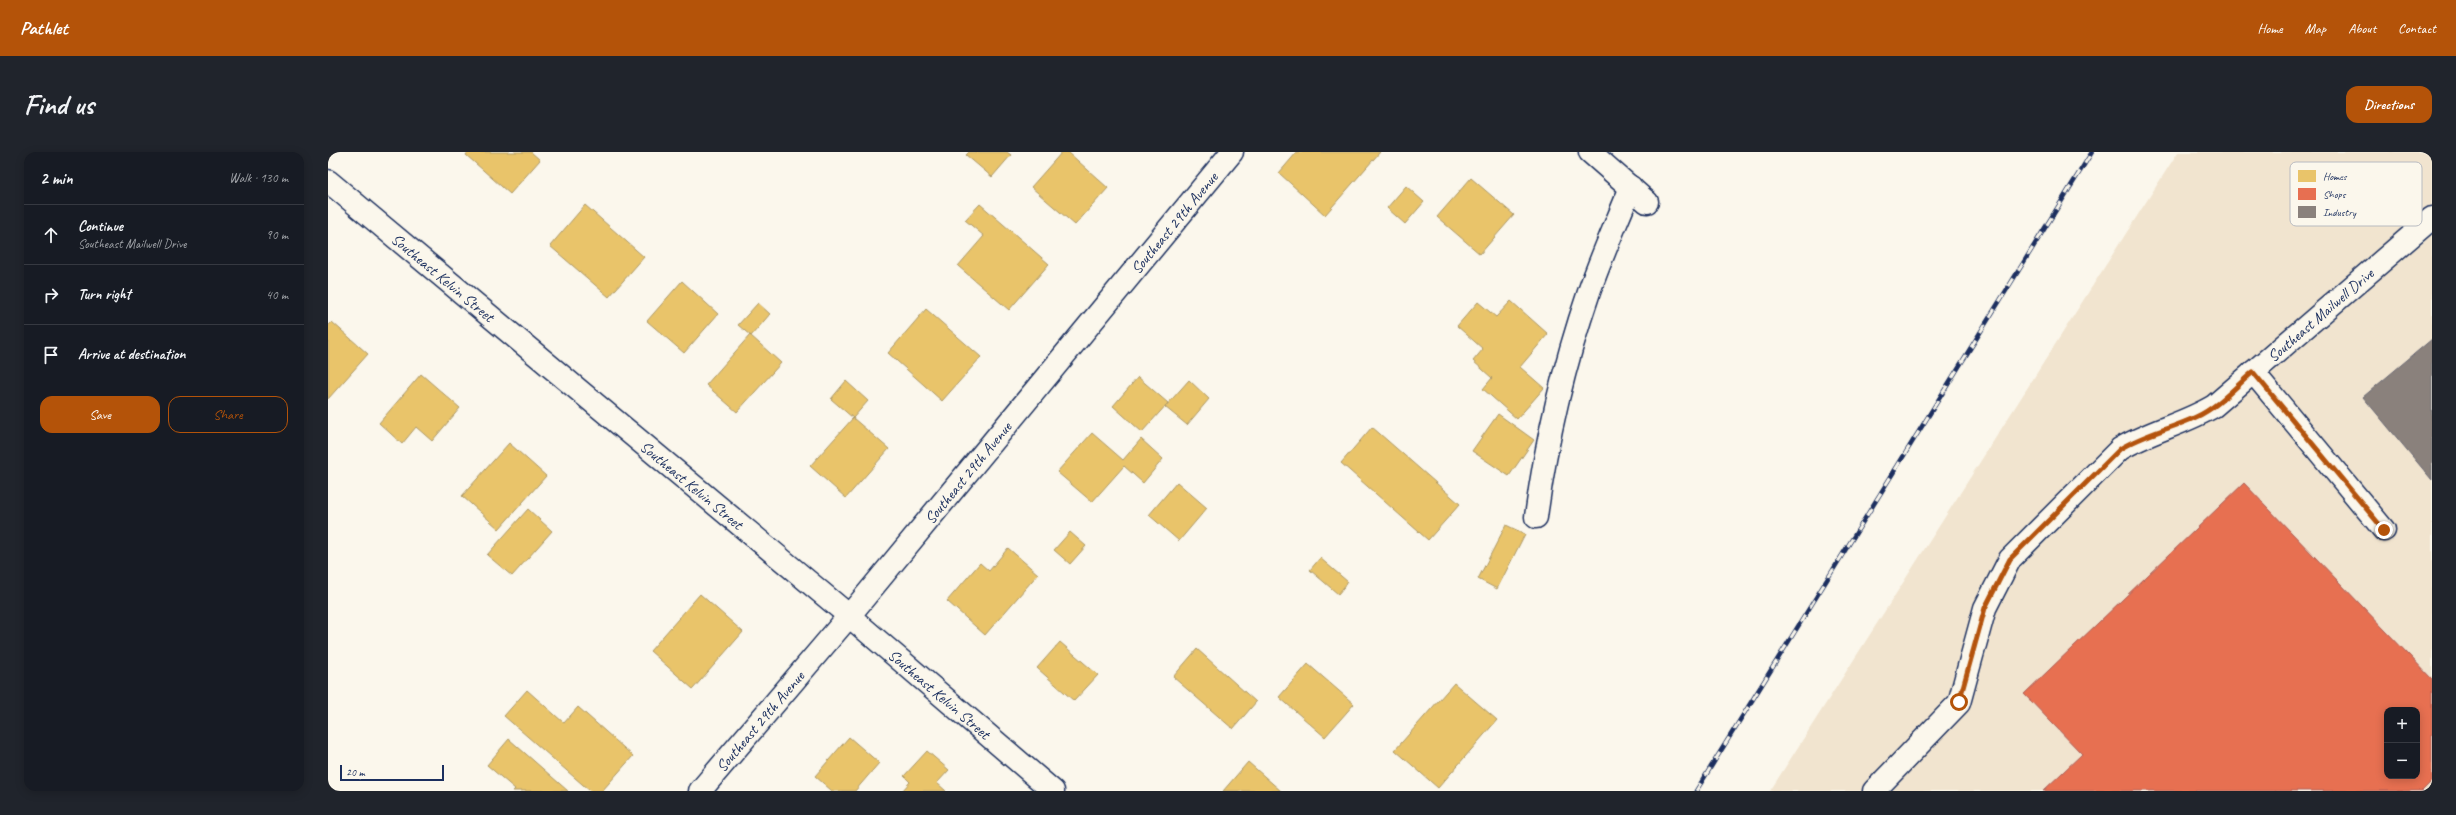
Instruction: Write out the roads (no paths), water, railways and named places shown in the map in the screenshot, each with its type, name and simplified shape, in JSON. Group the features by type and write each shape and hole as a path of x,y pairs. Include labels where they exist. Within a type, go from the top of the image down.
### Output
{"street":[{"name":"Southeast 29th Avenue","path":"700,791 849,616 1232,152"},
{"path":"1590,152 1647,202"},
{"name":"Southeast Kelvin Street","path":"328,181 849,616 1053,791"},
{"path":"1536,517 1543,464 1571,353 1589,292 1631,187"},
{"name":"Southeast Mailwell Drive","path":"1874,791 1959,702 1985,608 2010,559 2120,449 2138,438 2196,417 2214,406 2432,218"},
{"path":"2253,372 2384,530"}],"railway":[{"path":"1696,791 2092,152"}]}
